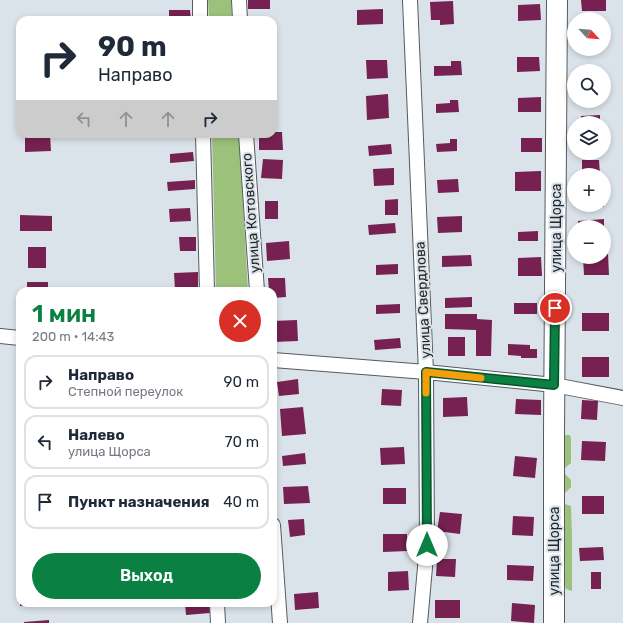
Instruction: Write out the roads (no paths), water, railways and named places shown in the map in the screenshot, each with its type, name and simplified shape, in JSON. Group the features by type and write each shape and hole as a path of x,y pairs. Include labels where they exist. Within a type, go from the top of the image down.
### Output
{"street":[{"path":"200,0 200,16"},
{"path":"239,0 240,16"},
{"name":"улица Свердлова","path":"410,0 426,372 427,545 420,623"},
{"name":"улица Щорса","path":"554,623 557,0"},
{"path":"203,138 207,287"},
{"name":"улица Котовского","path":"246,138 256,287"},
{"path":"0,336 16,338"},
{"path":"277,360 426,372 554,385 623,398"},
{"path":"277,581 280,623"},
{"path":"217,607 218,623"}]}
